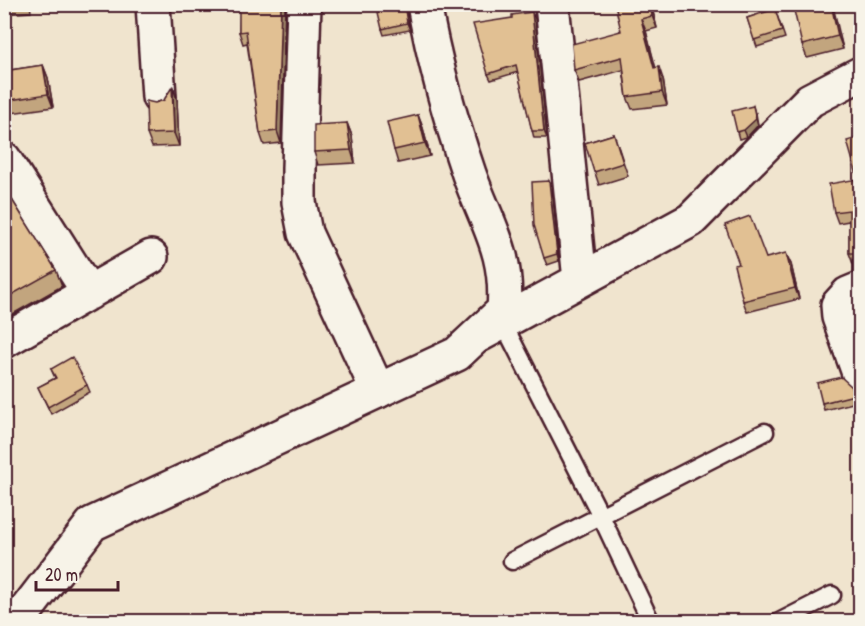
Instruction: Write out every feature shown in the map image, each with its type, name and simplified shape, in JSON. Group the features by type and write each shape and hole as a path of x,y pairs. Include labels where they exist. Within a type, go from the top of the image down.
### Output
{"street":[{"path":"153,4 159,97"},
{"path":"304,4 299,202 305,233 378,391"},
{"path":"16,621 92,524 457,354 504,310 506,285 498,242 470,175 445,97 433,56 424,4"},
{"path":"552,4 580,279"},
{"path":"470,340 691,220 810,100 861,74"},
{"path":"4,159 88,293"},
{"path":"4,341 151,257"},
{"path":"861,289 848,294 838,305 839,317 861,376"}],"lane":[{"path":"503,323 600,514 651,621"},
{"path":"512,561 600,514 765,432"},
{"path":"779,621 832,595"}],"building":[{"path":"4,4 28,4 28,5 4,7"},
{"path":"240,4 281,4 277,131 260,133 246,31 239,32"},
{"path":"376,4 404,4 407,23 382,29"},
{"path":"615,4 650,4 652,16 641,19 654,68 659,67 662,92 627,97 622,57 574,70 572,44 621,31"},
{"path":"831,4 838,36 802,45 793,6"},
{"path":"775,9 782,31 754,40 747,18"},
{"path":"532,12 544,131 532,131 516,65 488,74 473,24 512,18 512,15"},
{"path":"43,65 48,94 4,101 4,71"},
{"path":"172,87 174,133 147,134 146,101 155,103 164,100"},
{"path":"753,106 756,119 744,130 737,132 732,111"},
{"path":"418,115 425,143 394,150 387,122"},
{"path":"347,123 351,150 314,152 314,125"},
{"path":"614,134 623,163 594,172 585,143"},
{"path":"861,137 861,253 849,253 849,210 834,212 829,184 858,179 847,141"},
{"path":"549,181 557,254 544,258 534,225 532,182"},
{"path":"4,187 56,270 4,299"},
{"path":"750,216 766,258 786,253 795,288 743,301 734,265 739,264 725,225"},
{"path":"72,357 87,385 48,407 38,387 56,378 51,369"},
{"path":"841,377 852,387 854,395 822,403 817,383"}]}
